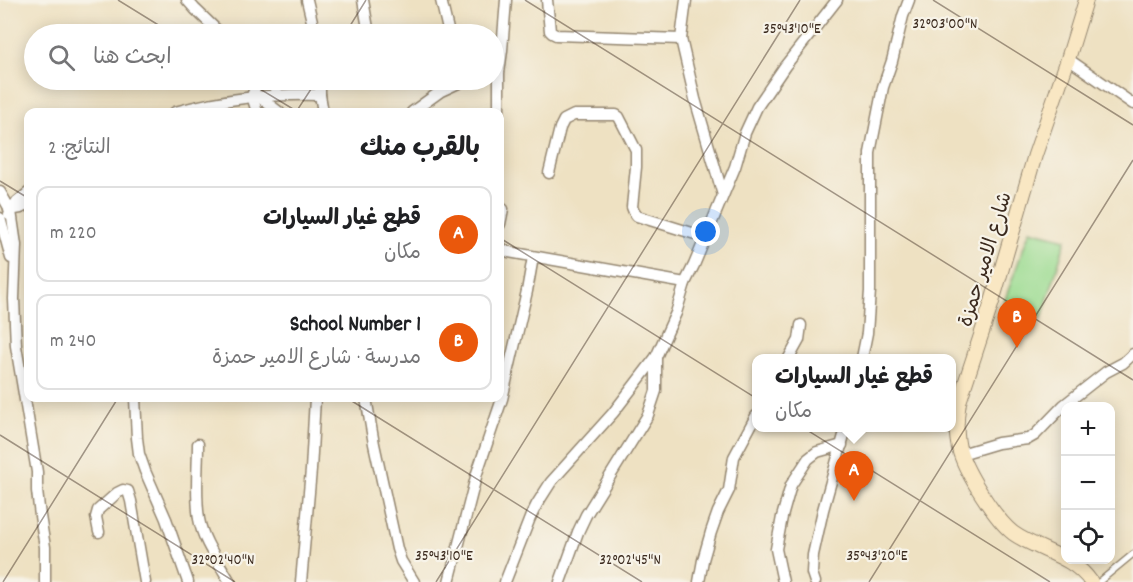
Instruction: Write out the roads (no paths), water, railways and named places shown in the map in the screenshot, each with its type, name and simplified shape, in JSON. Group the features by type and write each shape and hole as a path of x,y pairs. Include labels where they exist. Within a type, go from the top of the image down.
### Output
{"main road":[{"name":"شارع الامير حمزة","path":"1086,0 1035,155 956,417 961,454 993,512 1014,534 1075,566 1091,582"}],"street":[{"path":"188,0 211,24"},
{"path":"308,0 313,24"},
{"path":"363,0 367,24"},
{"path":"441,0 447,24"},
{"path":"504,25 506,0"},
{"path":"547,0 550,31 556,35 681,39"},
{"path":"686,0 681,39 698,110 723,195"},
{"path":"505,582 530,518 551,482 575,453 614,413 656,357 735,167 757,107 784,66 837,0"},
{"path":"863,354 870,291 870,153 883,87 909,0"},
{"path":"1068,59 1133,104"},
{"path":"256,90 256,108"},
{"path":"276,90 278,94"},
{"path":"320,90 322,108"},
{"path":"418,108 443,90"},
{"path":"497,90 499,108"},
{"path":"206,108 255,96 320,95"},
{"path":"255,96 273,108"},
{"path":"549,173 564,120 574,116 616,115 620,117 636,150 632,207 634,212 637,216 705,237"},
{"path":"0,192 11,211 15,244 16,346 24,392"},
{"path":"14,270 2,224 17,202 24,196"},
{"path":"0,206 11,211 24,206"},
{"path":"504,250 533,257 685,283"},
{"path":"504,390 533,257"},
{"path":"791,354 799,340 801,325"},
{"path":"961,454 998,443 1028,439 1035,435 1064,405 1133,354"},
{"path":"560,582 586,514 648,415 656,391 656,357"},
{"path":"26,402 38,472 37,491 45,547 45,582"},
{"path":"135,402 139,454 166,519 188,582"},
{"path":"301,582 315,402"},
{"path":"367,402 397,549 401,561 414,582"},
{"path":"448,582 477,473 501,402"},
{"path":"699,582 711,532 729,490 734,457 752,423"},
{"path":"815,582 812,573 813,555 845,432"},
{"path":"198,444 199,519 210,548 230,582"},
{"path":"783,582 776,549 791,485 808,459 816,452 842,445"},
{"path":"99,532 96,517 98,510 117,493 123,490 128,491 145,582"}],"lane":[{"path":"1099,582 1133,554"}],"place":[{"name":"School Number 1","path":"1017,348"},
{"name":"قطع غيار السيارات","path":"854,501"}]}
